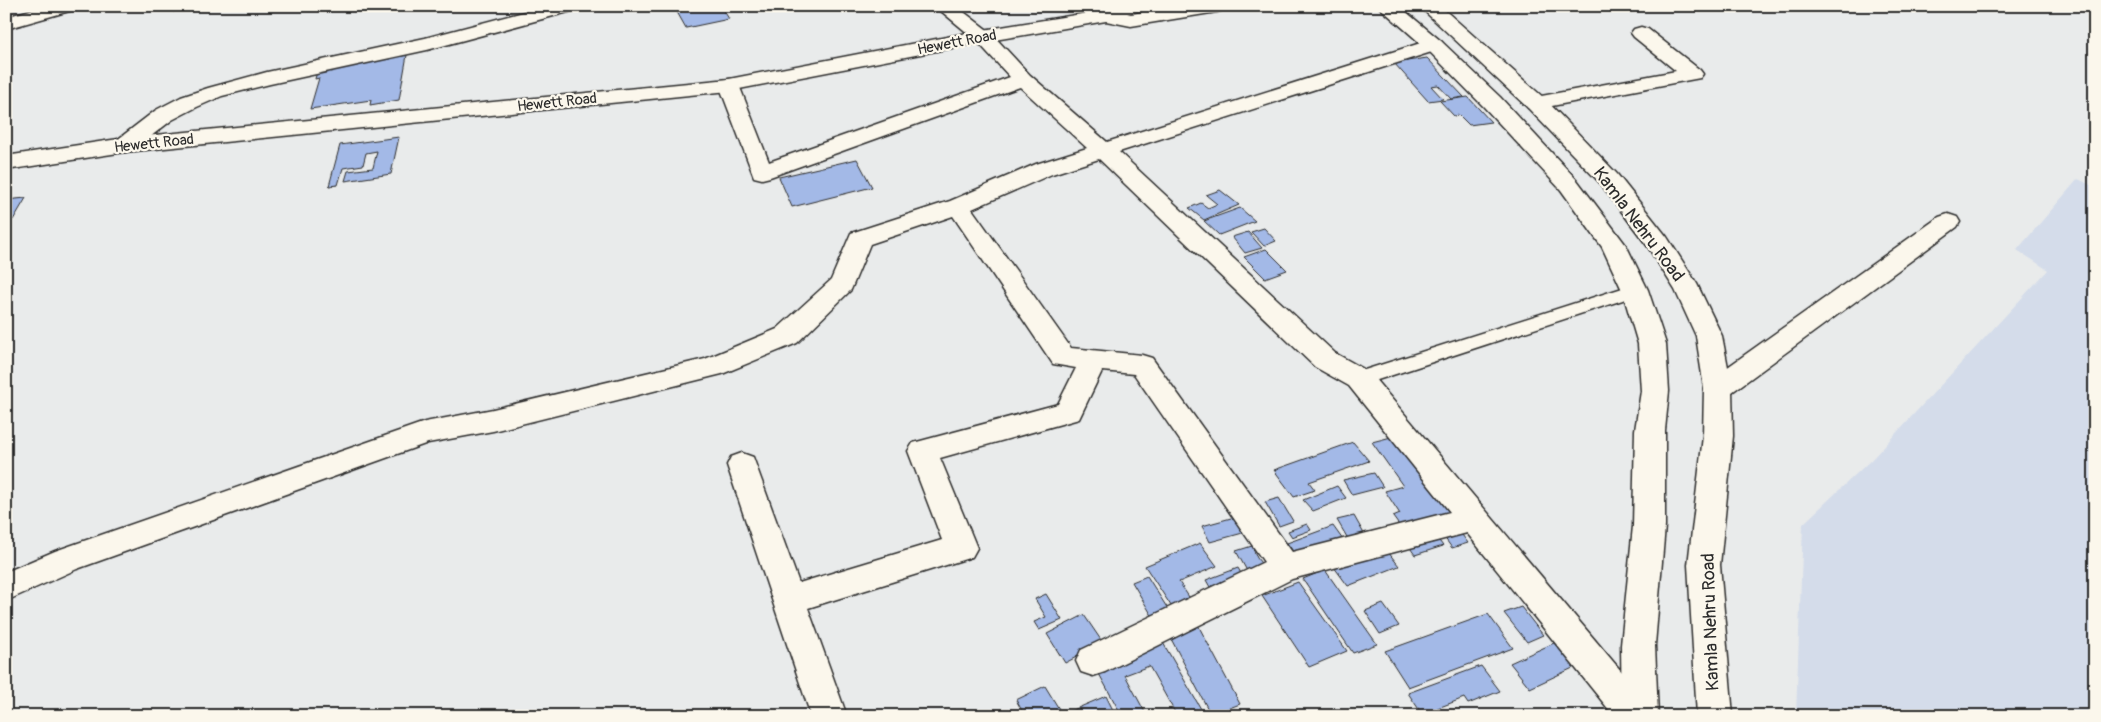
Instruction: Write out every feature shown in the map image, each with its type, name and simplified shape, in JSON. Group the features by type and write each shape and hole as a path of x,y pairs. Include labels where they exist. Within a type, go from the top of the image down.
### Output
{"street":[{"path":"6,23 66,6"},
{"path":"125,145 164,115 189,102 215,92 267,78 427,44 569,6"},
{"path":"944,6 983,36 1023,80 1102,150 1325,360 1358,379 1636,716"},
{"name":"Hewett Road","path":"6,163 125,145 729,85 983,36 1104,16 1134,6"},
{"name":"Hewett Road","path":"1104,16 1131,20 1217,6"},
{"name":"Kamla Nehru Road","path":"1387,6 1434,45 1492,102 1569,185 1614,245 1635,290 1652,344 1655,391 1650,430 1649,526 1638,645 1640,716"},
{"name":"Kamla Nehru Road","path":"1428,6 1536,103 1609,179 1658,243 1683,282 1709,336 1718,388 1718,436 1704,565 1715,716"},
{"path":"1536,103 1694,74 1641,33"},
{"path":"6,587 66,560 425,433 493,420 712,367 788,336 842,284 860,240 958,206 1044,168 1434,45"},
{"path":"729,85 762,172 1023,80"},
{"path":"958,206 1063,357 1142,365 1286,567"},
{"path":"1718,388 1948,222"},
{"path":"789,600 961,548 923,451 1069,412 1093,360"},
{"path":"742,465 829,716"},
{"path":"1093,661 1286,567 1473,519"}],"lane":[{"path":"1358,379 1635,290"}],"shaded area":[{"path":"2078,179 2095,187 2095,716 1796,716 1803,524 1872,459 2048,270 2017,250"}],"building":[{"path":"171,6 194,6 173,12"},
{"path":"701,6 721,6 729,19 686,28 677,12"},
{"path":"407,55 399,100 370,105 371,100 310,109 319,78 315,79 318,68"},
{"path":"1427,58 1464,97 1451,99 1438,85 1431,86 1443,99 1428,101 1394,63"},
{"path":"1468,97 1491,122 1469,125 1459,115 1454,116 1440,101"},
{"path":"399,137 391,174 345,181 348,171 373,168 377,151 366,153 363,165 343,168 338,185 329,186 340,145"},
{"path":"857,159 872,187 792,207 779,177"},
{"path":"1220,190 1239,205 1204,220 1189,208 1201,203 1208,208 1217,204 1206,195"},
{"path":"26,198 13,220 6,221 6,200"},
{"path":"1240,208 1255,221 1219,235 1204,221"},
{"path":"1264,228 1276,241 1264,246 1251,232"},
{"path":"1248,232 1262,248 1245,253 1232,237"},
{"path":"1266,249 1287,270 1265,278 1244,257"},
{"path":"1395,436 1451,513 1401,528 1393,517 1400,514 1385,491 1403,486 1372,442"},
{"path":"1353,442 1369,461 1309,482 1315,490 1294,497 1274,470"},
{"path":"1374,473 1383,487 1352,495 1343,480"},
{"path":"1337,486 1346,498 1313,511 1303,500"},
{"path":"1279,498 1293,521 1279,526 1265,502"},
{"path":"1242,515 1250,531 1210,542 1202,526"},
{"path":"1354,516 1367,539 1351,544 1337,520"},
{"path":"1307,524 1311,530 1292,537 1288,531"},
{"path":"1454,524 1468,543 1452,548 1438,529"},
{"path":"1333,526 1343,540 1297,557 1287,543"},
{"path":"1429,528 1443,546 1415,555 1402,536"},
{"path":"1200,543 1217,566 1179,582 1195,606 1177,615 1145,566"},
{"path":"1381,543 1399,566 1348,586 1331,563"},
{"path":"1252,546 1257,558 1268,572 1251,578 1236,551"},
{"path":"1238,568 1246,582 1214,594 1206,580"},
{"path":"1325,570 1377,644 1353,653 1303,579"},
{"path":"1147,576 1173,617 1157,624 1132,582"},
{"path":"1298,582 1347,651 1309,667 1262,596"},
{"path":"1046,594 1062,620 1039,630 1034,622 1046,617 1035,599"},
{"path":"1383,604 1399,626 1380,634 1365,611"},
{"path":"1521,607 1543,635 1527,642 1504,613"},
{"path":"1488,614 1513,648 1408,687 1385,651"},
{"path":"1084,615 1103,643 1065,663 1047,634"},
{"path":"1198,625 1240,704 1211,715 1169,635"},
{"path":"1158,634 1205,716 1177,716 1149,666 1125,675 1147,716 1122,716 1092,661"},
{"path":"1554,643 1575,667 1530,688 1510,663"},
{"path":"1481,666 1500,691 1468,704 1464,698 1422,714 1408,693"},
{"path":"1045,686 1059,709 1046,716 1025,716 1016,700"},
{"path":"1106,696 1116,716 1059,716"}]}
